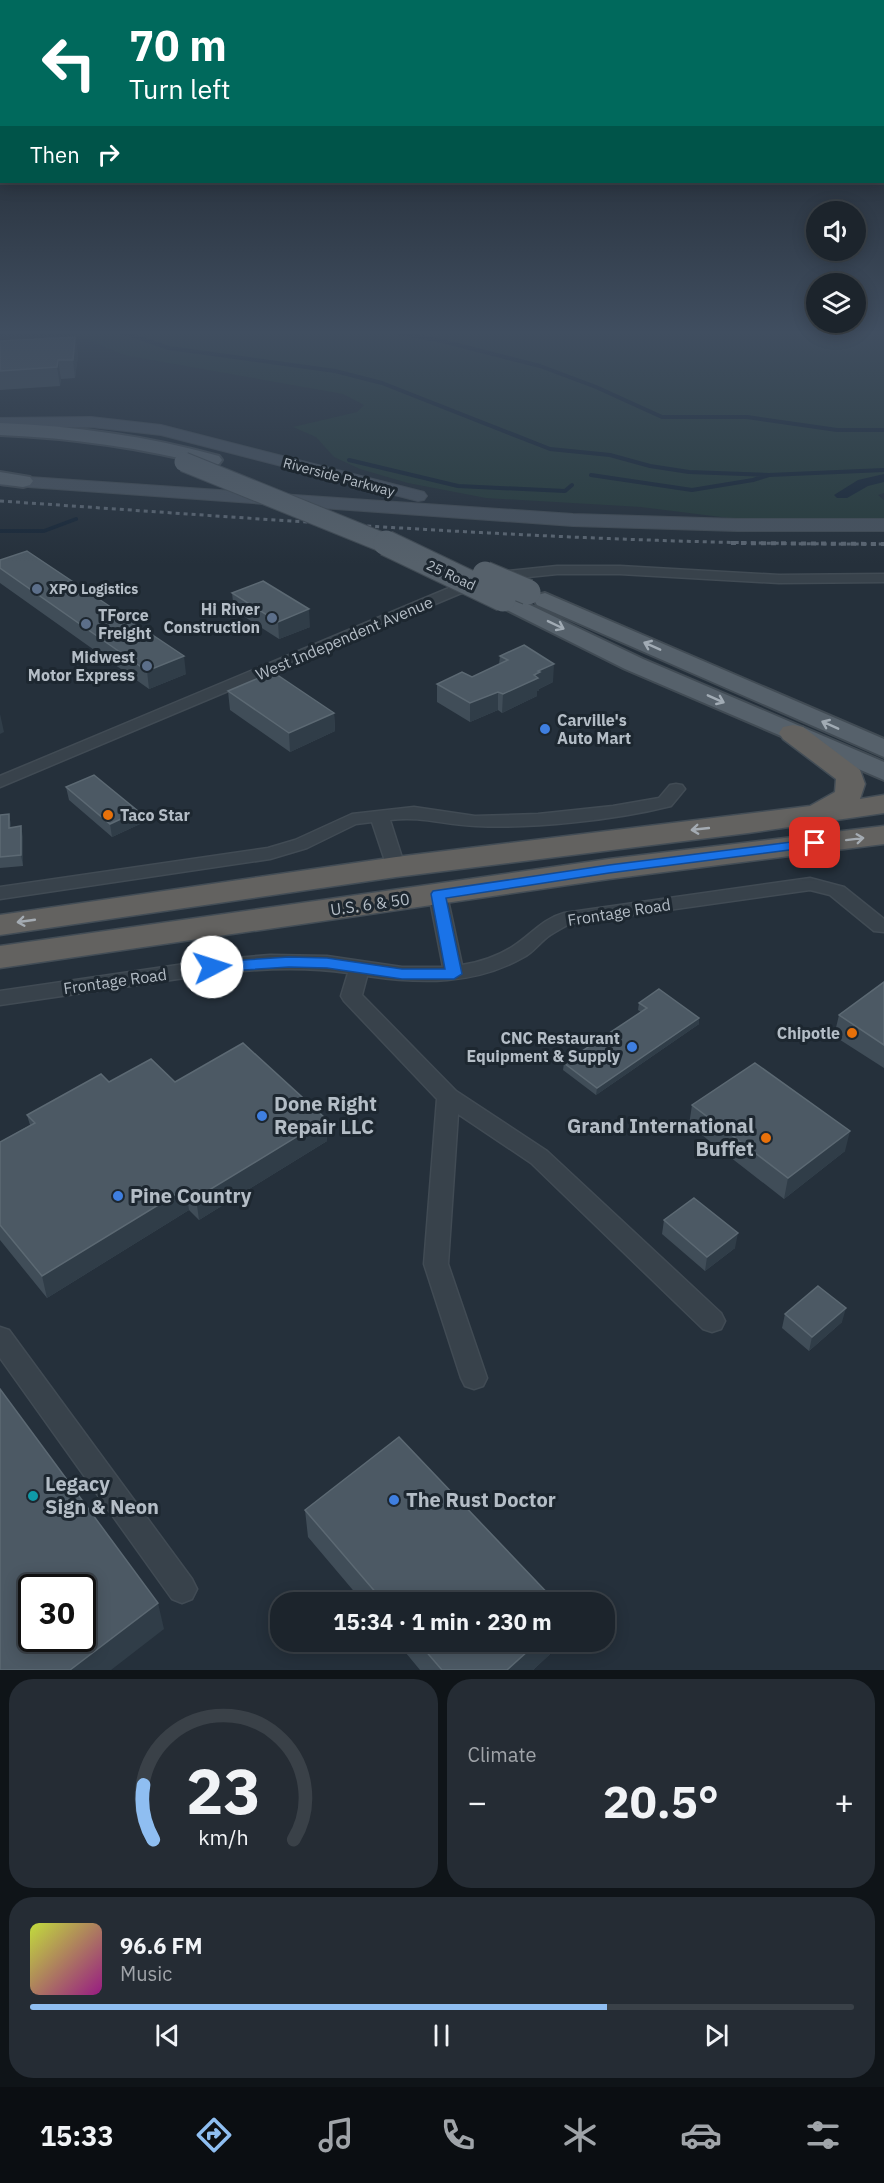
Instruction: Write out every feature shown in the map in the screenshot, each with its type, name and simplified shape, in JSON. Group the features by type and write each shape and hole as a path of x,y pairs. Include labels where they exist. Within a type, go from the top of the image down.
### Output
{"highway":[{"path":"748,824 823,810 847,798 851,791 850,776 843,768 793,733"},
{"name":"U.S. 6 & 50","path":"0,925 396,867 748,824 884,804"},
{"path":"438,894 441,884 459,876 601,852 648,835"},
{"name":"U.S. 6 & 50","path":"0,957 609,869 884,835"},
{"path":"0,951 58,936 127,923 339,894 379,880 396,867"}],"main road":[{"name":"Riverside Parkway","path":"0,423 91,422 151,428 405,494 573,519"},
{"name":"25 Road","path":"0,431 118,440 183,452 238,468 528,592 884,749"},
{"name":"25 Road","path":"0,441 143,454 184,462 372,537 634,664 884,772"},
{"path":"0,447 76,447"},
{"path":"0,479 22,481"},
{"name":"Riverside Parkway","path":"22,481 573,519 738,525 884,525"}],"street":[{"name":"West Independent Avenue","path":"0,782 454,591 508,575 534,571 584,569 881,582"},
{"path":"0,893 270,853 301,844 352,819 414,812 475,821 538,819 613,811 665,802 676,789"},
{"path":"379,815 396,867"},
{"name":"Frontage Road","path":"0,999 212,967 270,962 327,963 402,974 454,974 490,966 520,951 540,933 564,919 810,884 837,891 880,927"},
{"path":"438,894 454,974"},
{"path":"359,968 351,996 448,1097 539,1157 712,1321"},
{"path":"448,1097 436,1264 474,1378"},
{"path":"0,1338 182,1589"}],"green space":[{"path":"360,409 884,409 884,493 878,495 884,500 884,518 729,518 641,507 486,498 408,483 360,469 334,457 316,437 293,427 357,412"}],"building":[{"path":"27,551 184,656 147,671 0,568 0,560"},
{"path":"263,581 309,609 278,622 232,593"},
{"path":"524,645 554,664 538,671 540,672 534,675 538,678 503,694 498,692 470,703 437,684 462,672 472,677 508,660 500,656"},
{"path":"273,672 334,713 289,733 228,691"},
{"path":"94,775 138,811 110,824 66,787"},
{"path":"9,814 9,828 21,826 21,855 0,857 0,815"},
{"path":"884,982 884,1045 839,1015"},
{"name":"CNC Restaurant Equipment & Supply","path":"659,989 699,1018 597,1088 564,1063 647,1008 639,1003"},
{"name":"Pine Country","path":"243,1043 326,1119 196,1198 186,1188 42,1276 0,1225 0,1142 35,1123 27,1115 101,1074 109,1082 151,1059 175,1082"},
{"name":"Grand International Buffet","path":"755,1063 850,1131 788,1178 692,1105"},
{"path":"694,1198 738,1233 707,1257 664,1220"},
{"path":"818,1286 846,1308 812,1337 785,1314"},
{"name":"Legacy Sign & Neon","path":"0,1389 158,1603 96,1650 96,1574 18,1574 18,1652 94,1652 70,1670 0,1670"},
{"name":"The Rust Doctor","path":"399,1437 546,1592 375,1592 305,1510"},
{"path":"426,1652 527,1652 507,1670 442,1670"}],"waterway":[{"path":"448,409 550,449 610,455 650,466 689,472 769,475"},
{"path":"644,409 662,417 747,417 837,430 884,430"},
{"path":"349,460 458,486 565,491 572,485"},
{"path":"769,475 884,470"},
{"path":"591,475 692,490 753,480 769,475"},
{"path":"842,495 863,483 884,478"},
{"path":"0,531 44,531 76,519"}],"railway":[{"path":"0,501 331,524 552,536 662,541 884,544 731,543"}],"place":[{"name":"XPO Logistics","path":"37,589"},
{"name":"Hi River Construction","path":"272,618"},
{"name":"TForce Freight","path":"86,624"},
{"name":"Midwest Motor Express","path":"147,666"},
{"name":"Carville's Auto Mart","path":"545,729"},
{"name":"Taco Star","path":"108,815"},
{"name":"Chipotle","path":"852,1033"},
{"name":"CNC Restaurant Equipment & Supply","path":"632,1047"},
{"name":"Done Right Repair LLC","path":"262,1116"},
{"name":"Grand International Buffet","path":"766,1138"},
{"name":"Pine Country","path":"118,1196"},
{"name":"Legacy Sign & Neon","path":"33,1496"},
{"name":"The Rust Doctor","path":"394,1500"}],"route":[{"path":"212,967 270,962 327,963 402,974 454,974 438,894 609,869 815,843"}]}
